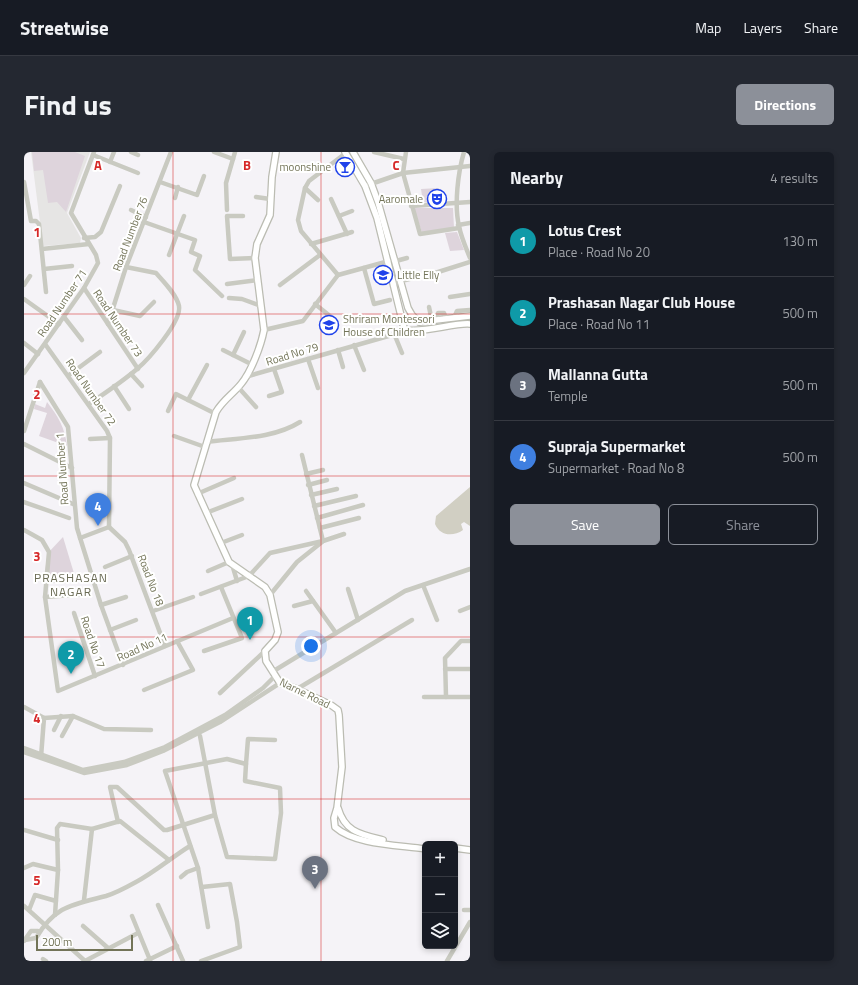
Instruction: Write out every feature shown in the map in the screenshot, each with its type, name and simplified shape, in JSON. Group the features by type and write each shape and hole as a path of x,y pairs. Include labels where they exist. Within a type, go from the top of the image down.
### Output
{"main road":[{"path":"265,651 275,640 278,632 270,595 265,587 231,563 194,485 205,445 221,403 238,387 245,377 263,339 264,330 255,258 257,244 270,215 270,199 276,152"},
{"path":"353,152 368,185 396,261 404,299 412,315 420,322 470,316"},
{"path":"345,153 368,185 389,261 401,319 406,331 415,331 454,324 470,324"},
{"name":"Narne Road","path":"265,651 266,661 280,683 297,689 331,705 338,710 342,767 338,808 334,823 335,827 343,833 363,840 422,849"},
{"path":"338,808 345,824 359,834 386,840 422,845"},
{"path":"458,850 470,851"}],"street":[{"path":"110,162 114,152"},
{"path":"131,152 138,155"},
{"name":"Road Number 76","path":"108,324 126,267 171,152"},
{"path":"214,152 233,159"},
{"path":"227,210 226,183 235,152"},
{"path":"374,152 404,159"},
{"path":"406,152 403,173 420,234 459,227 470,223"},
{"path":"470,152 464,153 459,168 458,204 459,227 468,244 470,258"},
{"path":"338,275 311,244 298,225 305,188 309,181 345,153"},
{"path":"93,154 138,173"},
{"name":"Road Number 71","path":"24,373 84,288 98,263 96,256 84,238 71,213 93,154"},
{"path":"368,185 403,173 470,166"},
{"path":"160,182 178,187 197,195 204,176"},
{"path":"24,182 31,221"},
{"path":"84,238 95,237 101,232 120,186"},
{"path":"175,198 178,187"},
{"path":"305,188 318,200"},
{"path":"256,197 270,199"},
{"path":"331,199 347,234"},
{"path":"411,206 470,202"},
{"path":"131,210 145,219 177,234 195,240 191,252 200,256 195,270 222,296"},
{"path":"339,216 352,211"},
{"path":"170,255 184,216"},
{"path":"243,216 227,216 230,259 255,258"},
{"path":"24,222 36,221 39,224 46,292"},
{"path":"311,244 352,232"},
{"path":"42,249 88,244"},
{"path":"280,285 320,255"},
{"path":"396,261 407,258"},
{"path":"264,330 304,321 315,304 338,275 389,261"},
{"path":"435,273 470,262"},
{"path":"44,269 72,266"},
{"path":"89,404 138,369 177,320 179,306 156,273 126,267"},
{"path":"364,268 374,304 390,300"},
{"path":"24,285 30,276"},
{"path":"394,283 417,277"},
{"path":"227,284 258,280"},
{"name":"Road Number 73","path":"84,288 138,369"},
{"path":"450,297 470,294"},
{"path":"229,298 242,299 261,306"},
{"path":"24,299 59,324"},
{"path":"113,310 140,316 154,302"},
{"path":"315,304 330,316"},
{"path":"429,307 434,320"},
{"path":"454,318 456,311 470,310"},
{"path":"64,317 82,340"},
{"path":"232,355 244,332"},
{"name":"Road No 79","path":"245,377 354,345 395,336 402,353"},
{"path":"24,343 38,354"},
{"name":"Road Number 72","path":"45,344 69,375 107,430 110,438 109,527"},
{"path":"354,345 364,370"},
{"path":"223,350 251,364"},
{"path":"338,350 344,367"},
{"path":"69,375 100,352"},
{"path":"308,359 318,388"},
{"path":"188,400 207,366"},
{"path":"269,396 282,392 274,369"},
{"path":"131,374 142,386"},
{"name":"Road Number 1","path":"24,430 40,382 68,427 72,468 73,504 80,538 100,605 123,665"},
{"path":"114,386 129,409"},
{"path":"238,387 256,407"},
{"path":"168,411 176,394 216,414"},
{"path":"174,436 205,445 287,430 300,422"},
{"path":"90,439 110,438"},
{"path":"24,444 72,468"},
{"path":"302,455 308,485 323,541"},
{"path":"306,474 323,470"},
{"path":"197,494 234,478"},
{"path":"308,485 327,480"},
{"path":"24,483 73,504"},
{"path":"311,495 337,489"},
{"path":"314,506 356,496"},
{"path":"206,513 242,499"},
{"path":"24,502 69,518"},
{"path":"317,518 363,505"},
{"path":"320,528 359,518"},
{"path":"80,538 109,527"},
{"name":"Road No 18","path":"109,527 125,542 132,556 166,646"},
{"path":"24,530 42,540 48,547 49,552 45,580 45,597 86,594"},
{"path":"201,594 249,576 270,553 323,541 344,534"},
{"path":"221,543 242,535"},
{"path":"270,595 297,562 323,541"},
{"path":"105,567 132,556"},
{"path":"208,571 231,563 237,581"},
{"path":"24,752 83,770 136,759 165,747 225,715 263,688 273,674 405,591 470,569"},
{"path":"45,580 67,581"},
{"path":"424,584 437,620"},
{"path":"204,651 242,638 221,587"},
{"path":"348,589 358,620"},
{"path":"306,591 336,633"},
{"name":"Road No 11","path":"45,597 58,691 233,618"},
{"path":"100,605 126,597"},
{"path":"153,611 194,597"},
{"path":"294,606 313,601"},
{"path":"460,611 470,607"},
{"name":"Road No 17","path":"74,613 95,676"},
{"path":"110,630 136,620"},
{"path":"297,689 412,620"},
{"path":"144,690 193,670 177,641"},
{"path":"446,697 445,658 461,641 470,641"},
{"path":"220,693 265,651"},
{"path":"445,669 470,669"},
{"path":"24,748 41,757 84,774 96,772 135,762 172,747 226,718 280,683"},
{"path":"424,697 470,697"},
{"path":"24,707 44,718 73,716 104,729 151,730"},
{"path":"54,730 61,716"},
{"path":"62,736 73,716"},
{"path":"41,757 44,718"},
{"path":"200,736 215,816 227,857 275,859 281,813 280,788 245,781 248,739 275,740"},
{"path":"208,927 198,868 165,771 227,759 246,764"},
{"path":"118,822 110,787 117,787 164,830 215,816"},
{"path":"55,915 58,870 57,828 60,824 92,829 120,821 169,860"},
{"path":"84,900 92,829"},
{"path":"24,830 58,840"},
{"path":"25,940 36,938 38,931 66,907 84,900 107,895 137,881 190,846"},
{"path":"24,868 33,864 38,864 58,870"},
{"path":"181,877 187,872 198,868"},
{"path":"201,961 240,947 238,922 230,884 202,887"},
{"path":"29,910 35,895 56,901"},
{"path":"158,905 183,961"},
{"path":"24,906 46,924 85,961 138,933"},
{"path":"464,910 470,910"},
{"path":"132,916 148,960 176,946"},
{"path":"447,961 469,925"},
{"path":"83,926 108,948"},
{"path":"25,940 31,931 38,931"}],"shaded area":[{"path":"31,152 90,152 67,213 81,238 80,243 43,246"},
{"path":"32,152 75,152 85,156 66,212 57,202 48,203 43,170 34,171"},
{"path":"439,188 438,202 423,202 421,189"},
{"path":"414,208 453,208 454,228 422,233"},
{"path":"457,232 464,250 450,251 445,233"},
{"path":"47,402 60,422 65,434 67,446 39,436 47,413 34,409 35,404 45,408"},
{"path":"470,487 470,526 464,522 461,524 463,530 455,534 443,533 435,524 436,516"},
{"path":"63,537 76,580 44,576 48,553"}],"place":[{"name":"moonshine","path":"345,167"},
{"name":"Aaromale","path":"437,199"},
{"name":"Little Elly","path":"383,275"},
{"name":"Shriram Montessori House of Children","path":"329,325"},
{"name":"Supraja Supermarket","path":"98,526"},
{"name":"Lotus Crest","path":"250,640"},
{"name":"Prashasan Nagar Club House","path":"71,674"},
{"name":"Mallanna Gutta","path":"315,889"}],"district":[{"name":"PRASHASAN NAGAR","path":"71,584"}]}
